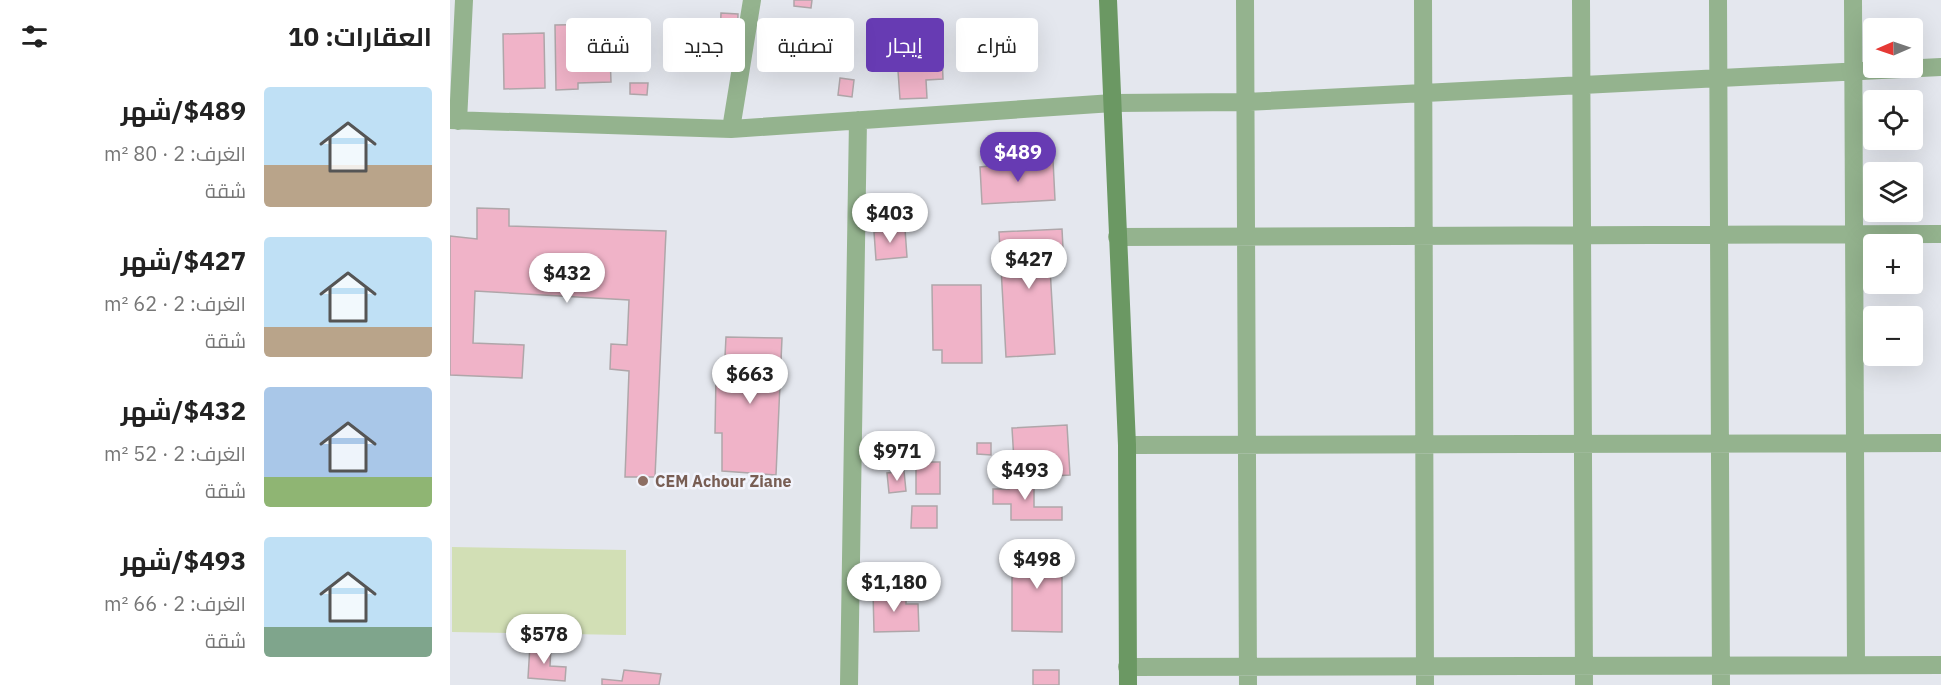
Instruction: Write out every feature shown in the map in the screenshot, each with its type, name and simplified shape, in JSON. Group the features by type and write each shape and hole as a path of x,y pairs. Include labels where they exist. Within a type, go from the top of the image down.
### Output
{"main road":[{"path":"1108,0 1127,445 1127,676"}],"street":[{"path":"464,0 454,121 730,129 1113,103 1245,102 1941,67"},
{"path":"730,129 752,0"},
{"path":"1245,0 1248,676"},
{"path":"1423,0 1425,685"},
{"path":"1581,0 1584,685"},
{"path":"1718,0 1720,685"},
{"path":"1853,0 1856,665"},
{"path":"849,685 858,120"},
{"path":"1117,237 1941,234"},
{"path":"1127,445 1941,443"},
{"path":"1127,676 1248,676 1425,666 1941,665"}],"green space":[{"path":"452,547 626,550 626,635 452,632"}],"building":[{"path":"794,0 812,0 811,8 794,6"},
{"path":"721,13 738,14 738,18 721,18"},
{"path":"555,25 566,25 566,72 611,72 611,82 578,83 578,89 556,90"},
{"path":"544,33 545,88 504,89 503,34"},
{"path":"898,72 943,72 943,79 926,80 927,98 900,99"},
{"path":"840,78 854,80 852,97 838,95"},
{"path":"630,83 648,83 647,95 630,94"},
{"path":"1053,160 1055,200 982,204 980,167"},
{"path":"477,208 509,209 509,226 666,231 655,477 625,477 629,371 610,369 611,344 627,345 629,300 475,291 473,343 524,345 522,378 450,375 450,236 477,239"},
{"path":"905,229 907,257 876,260 874,232"},
{"path":"1062,229 1064,268 1050,268 1055,354 1006,357 999,232"},
{"path":"932,285 981,285 982,363 942,363 942,350 933,350"},
{"path":"726,337 782,338 776,475 722,471 722,433 715,433 716,375 724,376"},
{"path":"1067,425 1070,475 1036,477 1035,460 1014,461 1012,428"},
{"path":"906,438 908,462 889,463 887,440"},
{"path":"977,443 991,443 991,455 977,454"},
{"path":"916,462 940,462 940,494 916,494"},
{"path":"904,471 906,491 889,493 887,473"},
{"path":"1009,475 1034,475 1034,507 1062,507 1062,520 1011,520 1011,504 993,504 993,489 1009,489"},
{"path":"912,506 937,506 937,528 911,528"},
{"path":"1012,549 1062,549 1062,632 1012,631"},
{"path":"873,591 906,591 906,604 918,604 919,631 874,632"},
{"path":"530,645 551,646 550,666 566,667 565,681 528,678"},
{"path":"624,670 661,674 659,685 602,685 602,679 622,681"},
{"path":"1033,670 1059,670 1059,685 1033,685"}],"place":[{"name":"CEM Achour Ziane","path":"643,481"}]}
